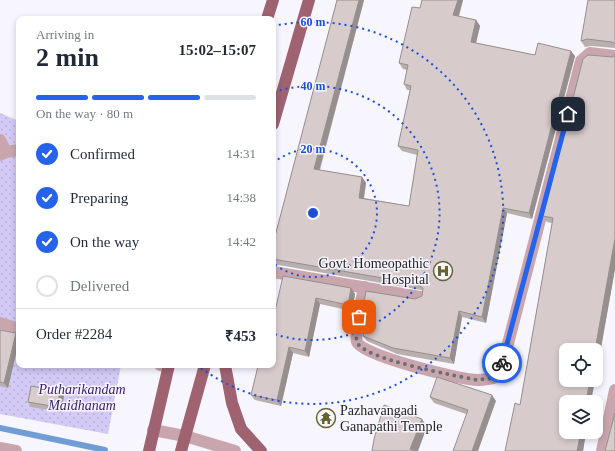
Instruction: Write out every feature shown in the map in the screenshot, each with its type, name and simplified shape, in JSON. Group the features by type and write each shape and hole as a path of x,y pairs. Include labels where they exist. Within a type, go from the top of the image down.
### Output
{"main road":[{"path":"268,16 273,0"},
{"path":"276,114 309,0"},
{"path":"149,451 166,368"},
{"path":"181,451 204,368"},
{"path":"226,368 232,403 241,429 262,451"}],"street":[{"path":"364,287 357,332 357,342 361,348 378,356 430,370 477,380 493,378 504,359 581,61 590,53 615,56"},
{"path":"0,140 3,154 16,151"},
{"path":"276,272 420,297"},
{"path":"0,323 16,328"},
{"path":"602,451 615,390"},
{"path":"153,430 185,436 235,451"},
{"path":"0,448 16,451"}],"green space":[{"name":"Putharikandam Maidhanam","path":"0,113 16,120 16,368 120,368 108,434 0,414"}],"building":[{"path":"337,0 359,0 314,169 362,177 359,198 409,206 418,150 398,146 411,86 404,84 408,65 399,63 412,7 420,8 422,0 458,0 453,15 476,20 471,42 535,55 538,43 571,51 529,213 503,208 482,317 459,311 450,358 393,348 363,336 368,310 363,309 366,291 415,299 422,296 423,288 417,284 276,260 276,233"},
{"path":"588,0 615,0 615,44 612,42 587,39 581,41"},
{"path":"615,54 615,238 596,343 559,343 559,387 589,387 587,395 559,395 559,439 580,439 577,451 505,451 515,403 520,405 553,218 543,216 583,59 588,55 613,57"},
{"path":"283,276 351,288 348,305 316,298 305,351 289,347 277,400 251,395 258,368 276,368 276,307"},
{"path":"0,330 16,333 4,383 0,382"},
{"path":"437,377 492,395 472,451 453,451 468,410 430,397"},
{"path":"31,386 60,391 57,407 28,402"},
{"path":"384,405 422,419 410,449 416,451 372,451"},
{"path":"615,413 615,451 605,451"}],"waterway":[{"path":"0,428 105,450"}],"way so far":[{"path":"359,317 357,342 361,348 378,356 430,370 477,380 493,378 502,363"}],"place":[{"name":"Govt. Homeopathic Hospital","path":"443,271"},
{"name":"Pazhavangadi Ganapathi Temple","path":"326,418"}],"route":[{"path":"502,363 568,114"}]}
